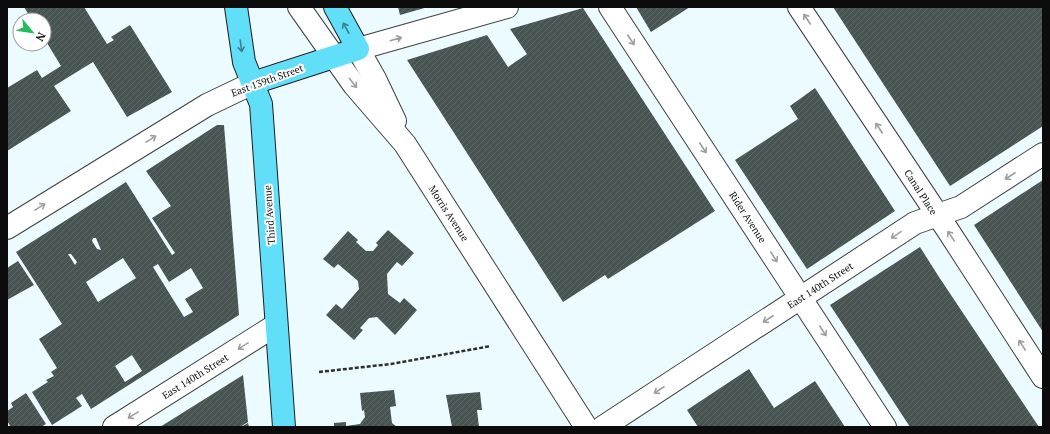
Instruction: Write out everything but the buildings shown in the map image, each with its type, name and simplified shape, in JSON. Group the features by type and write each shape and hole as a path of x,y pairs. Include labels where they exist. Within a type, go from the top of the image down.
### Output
{"main road":[{"name":"Third Avenue","path":"236,7 244,62 261,104 284,427"},
{"path":"335,7 358,49"},
{"name":"East 139th Street","path":"252,83 358,49"}],"street":[{"name":"Morris Avenue","path":"299,7 354,85 405,144 586,427"},
{"name":"East 139th Street","path":"358,49 507,7"},
{"name":"Rider Avenue","path":"610,7 885,427"},
{"name":"Canal Place","path":"799,7 1043,377"},
{"path":"358,49 375,79 405,144"},
{"name":"East 139th Street","path":"7,228 207,104 252,83"},
{"name":"East 140th Street","path":"603,427 915,223 961,208 1043,154"},
{"name":"East 140th Street","path":"114,427 276,325"}],"path":[{"path":"319,372 391,364 491,346"}]}
